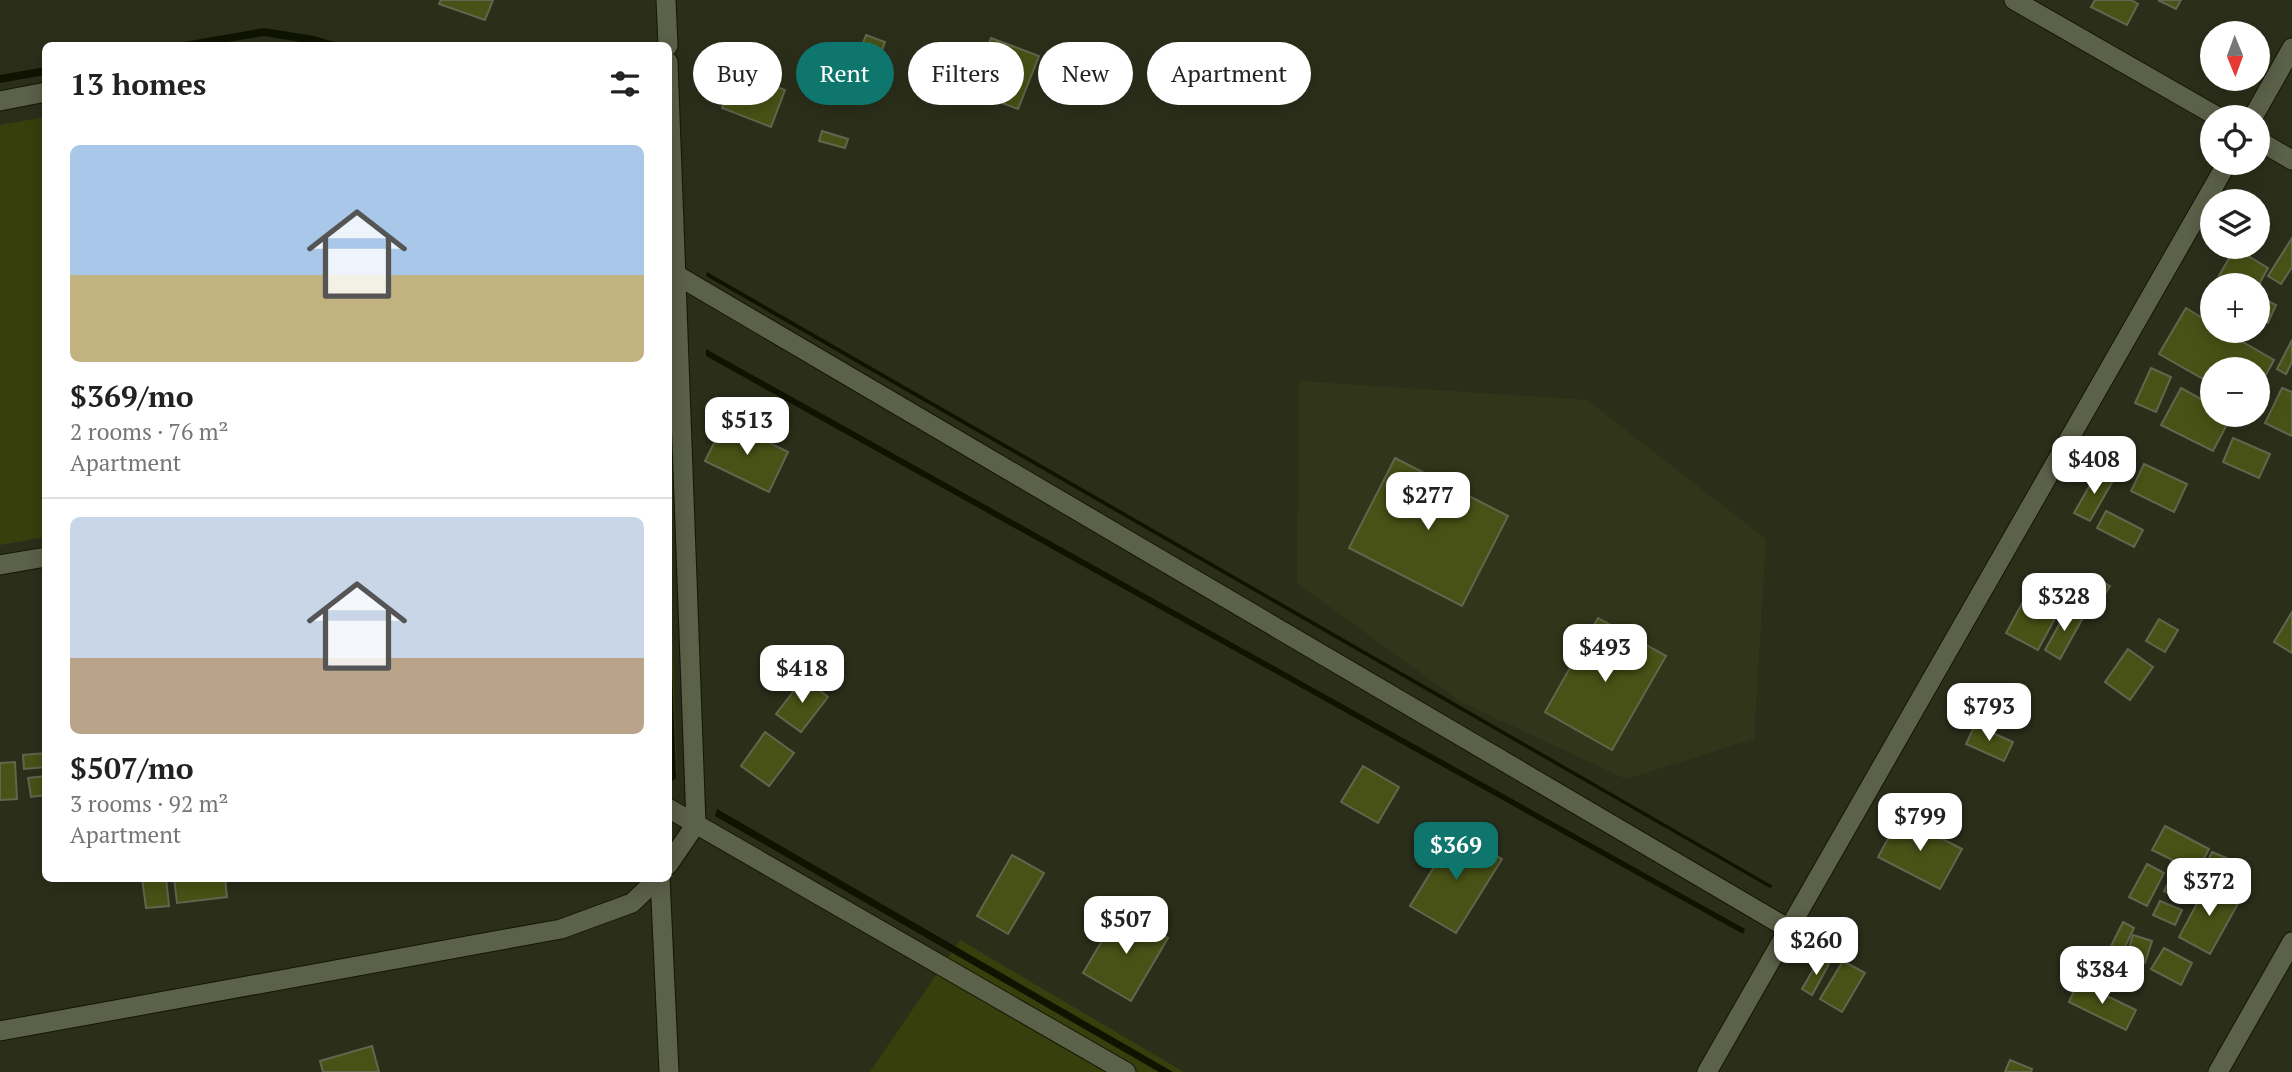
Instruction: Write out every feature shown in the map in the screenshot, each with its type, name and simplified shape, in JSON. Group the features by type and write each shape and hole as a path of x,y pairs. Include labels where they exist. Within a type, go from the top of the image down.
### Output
{"street":[{"path":"666,0 668,42"},
{"path":"2014,0 2200,107"},
{"path":"2260,105 2292,48"},
{"path":"0,101 42,93"},
{"path":"2270,147 2292,160"},
{"path":"1707,1072 2220,175"},
{"path":"672,272 696,824 672,859"},
{"path":"672,272 1789,929"},
{"path":"0,565 42,558"},
{"path":"672,810 1126,1072"},
{"path":"0,1031 561,929 632,903 655,882"},
{"path":"659,882 669,1072"},
{"path":"2218,1072 2292,942"}],"shaded area":[{"path":"264,28 334,42 301,42 264,36 228,42 184,42"},
{"path":"42,68 42,76 0,83 0,75"},
{"path":"42,118 42,538 0,545 0,125"},
{"path":"707,272 1773,886 1770,888 706,276"},
{"path":"706,349 1745,929 1743,934 706,356"},
{"path":"1299,381 1587,400 1766,539 1754,739 1626,779 1461,702 1297,583"},
{"path":"672,624 677,770 672,780"},
{"path":"672,670 676,778 672,781"},
{"path":"717,809 1173,1072 1159,1072 715,816"},
{"path":"960,940 1184,1072 870,1072"}],"building":[{"path":"441,0 493,0 485,20 439,4"},
{"path":"2095,0 2131,0 2138,4 2127,25 2091,7"},
{"path":"2158,0 2181,0 2176,9"},
{"path":"866,35 885,42 863,42"},
{"path":"1024,50 1038,56 1024,94"},
{"path":"723,105 779,105 771,127 722,108"},
{"path":"822,131 848,139 845,148 819,141"},
{"path":"2292,238 2292,267 2281,284 2270,277 2270,273"},
{"path":"2229,259 2253,259 2268,268 2265,273 2221,273"},
{"path":"2270,302 2276,305 2270,318"},
{"path":"2186,308 2200,317 2200,343 2245,343 2269,357 2200,357 2200,377 2159,354"},
{"path":"2292,340 2292,362 2286,374 2277,369"},
{"path":"2151,368 2171,377 2156,412 2135,403"},
{"path":"2181,388 2200,398 2200,427 2226,427 2213,451 2161,425"},
{"path":"2282,388 2292,392 2292,436 2270,425 2270,413"},
{"path":"725,421 788,452 769,492 705,461"},
{"path":"2233,438 2270,454 2259,478 2223,462"},
{"path":"1395,458 1508,516 1462,606 1349,548"},
{"path":"2144,464 2187,484 2174,512 2131,491"},
{"path":"2098,471 2114,479 2090,521 2074,513"},
{"path":"2106,511 2143,530 2134,547 2097,528"},
{"path":"2090,575 2110,586 2100,602 2081,591"},
{"path":"2027,594 2059,611 2038,650 2006,633"},
{"path":"2069,607 2084,616 2060,659 2045,650"},
{"path":"2292,612 2292,653 2274,642"},
{"path":"1598,618 1666,656 1612,750 1545,712"},
{"path":"2159,619 2178,630 2165,652 2146,641"},
{"path":"2128,649 2153,667 2130,700 2105,682"},
{"path":"804,678 828,697 801,732 776,714"},
{"path":"1976,692 2002,704 1992,724 1966,712"},
{"path":"1975,725 2013,742 2004,761 1966,744"},
{"path":"765,732 794,753 769,786 741,766"},
{"path":"42,753 42,767 24,769 23,755"},
{"path":"15,762 17,799 0,800 0,763"},
{"path":"1363,766 1399,787 1378,823 1341,802"},
{"path":"42,776 42,796 31,797 28,778"},
{"path":"1900,817 1962,849 1940,889 1878,857"},
{"path":"2165,826 2209,849 2197,872 2152,850"},
{"path":"1456,831 1502,859 1456,933 1410,906"},
{"path":"2212,852 2229,859 2218,881 2202,873"},
{"path":"1012,855 1044,873 1008,934 977,916"},
{"path":"2147,864 2164,873 2147,906 2129,897"},
{"path":"2173,873 2197,886 2188,903 2164,891"},
{"path":"143,882 166,882 169,906 146,908"},
{"path":"174,882 225,882 227,897 177,903"},
{"path":"2208,883 2240,900 2210,954 2179,937"},
{"path":"2160,901 2182,910 2175,925 2153,915"},
{"path":"1120,910 1168,938 1131,1001 1083,973"},
{"path":"2123,922 2134,928 2112,974 2100,968"},
{"path":"2133,935 2152,941 2145,963 2126,957"},
{"path":"2164,948 2192,963 2181,985 2151,969"},
{"path":"1820,958 1829,964 1812,995 1802,989"},
{"path":"1843,961 1865,973 1842,1012 1820,999"},
{"path":"2078,982 2136,1010 2126,1030 2069,1002"},
{"path":"372,1046 379,1072 323,1072 320,1061"},
{"path":"2010,1060 2032,1069 2031,1072 2005,1072"}]}
